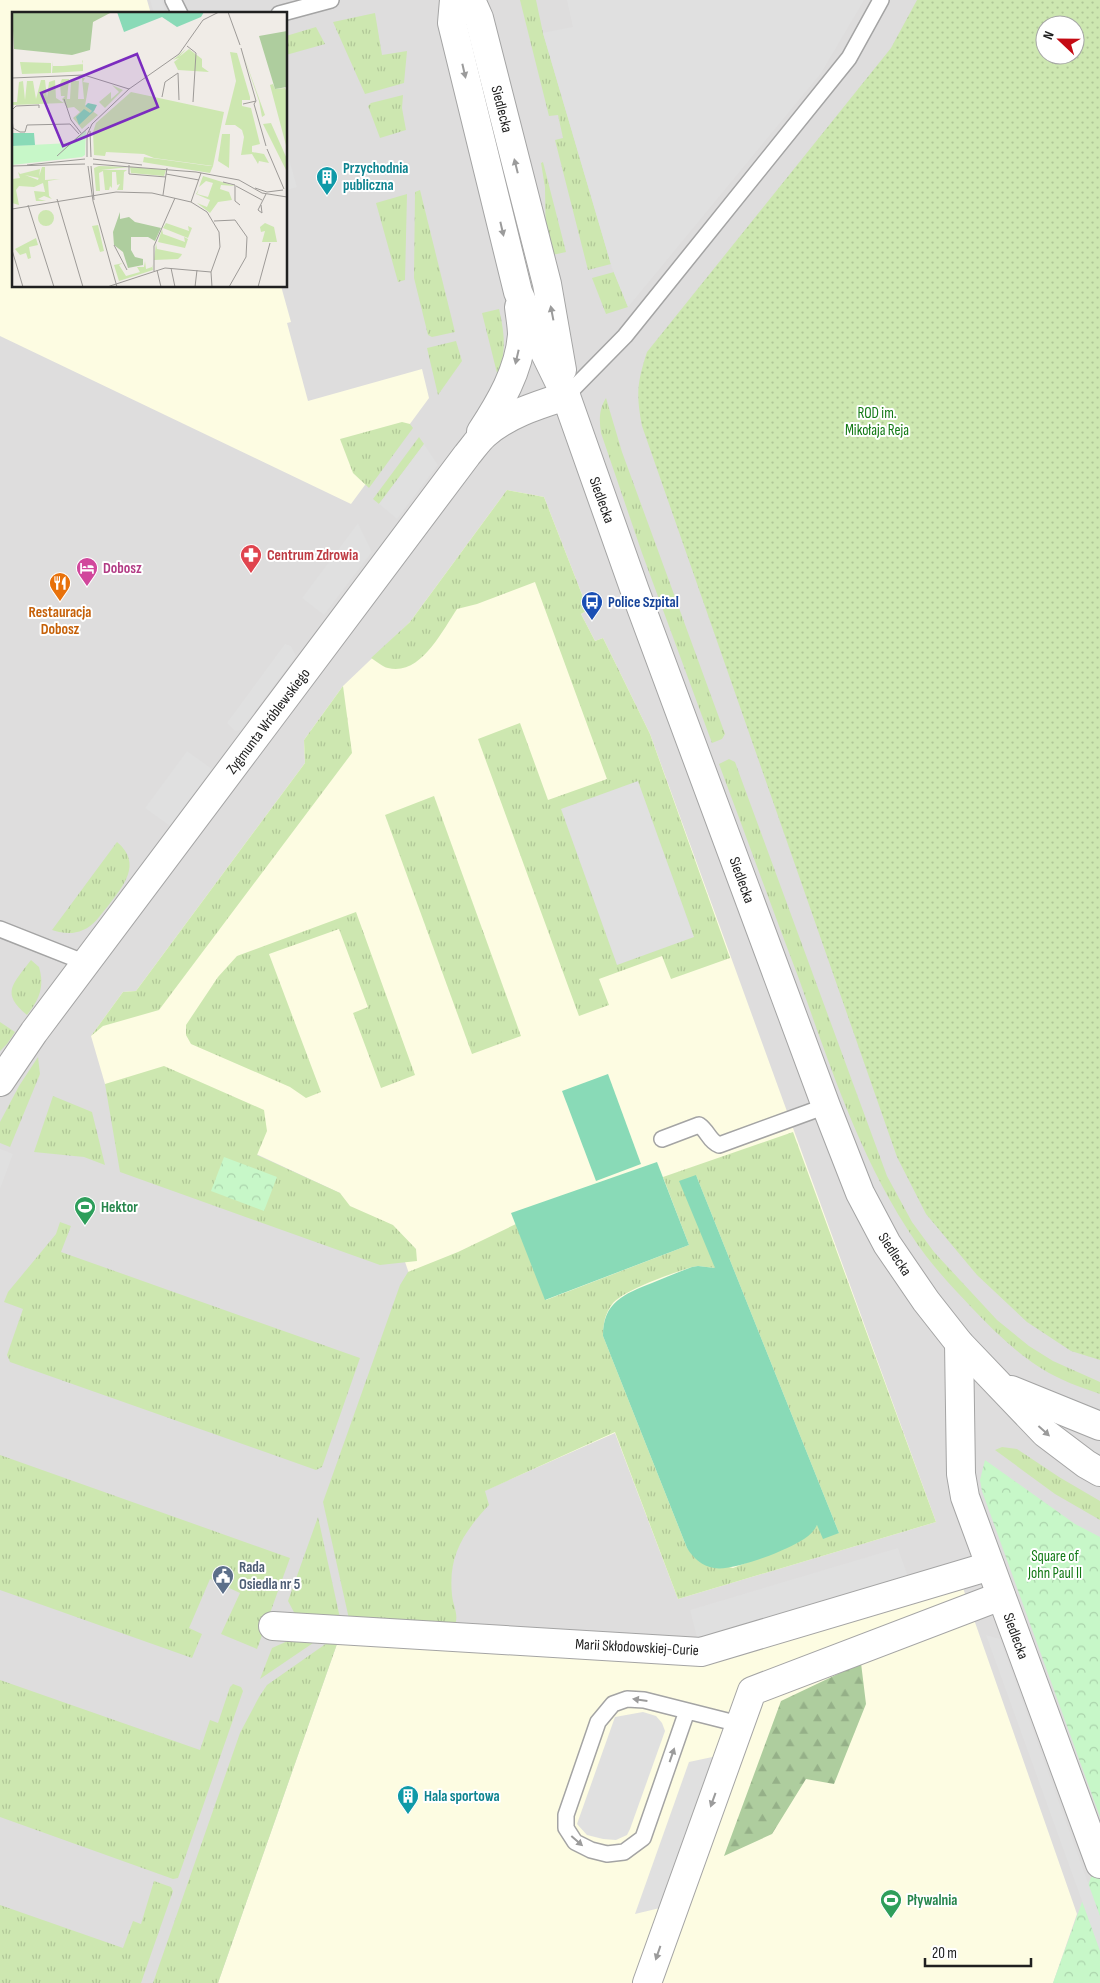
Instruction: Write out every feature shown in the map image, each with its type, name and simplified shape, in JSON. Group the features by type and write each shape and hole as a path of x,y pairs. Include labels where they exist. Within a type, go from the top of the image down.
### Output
{"street":[{"name":"Siedlecka","path":"454,0 452,24 518,292 522,333 517,360 498,405 467,455"},
{"name":"Siedlecka","path":"471,0 479,18 547,284 566,396"},
{"name":"Siedlecka","path":"518,292 566,396 635,591 860,1193 887,1244 926,1301 959,1343 1045,1433 1086,1464 1100,1472"},
{"name":"Zygmunta Wróblewskiego","path":"0,1082 23,1047 467,455 485,434 505,420 529,408 566,396"},
{"name":"Siedlecka","path":"959,1343 961,1474 965,1497 1100,1864"},
{"name":"Siedlecka","path":"999,1384 1045,1405 1100,1426"},
{"name":"Marii Skłodowskiej-Curie","path":"273,1626 701,1652 990,1566"},
{"path":"648,1983 752,1691 1001,1596"}],"lane":[{"path":"173,0 179,12"},
{"path":"286,12 331,0"},
{"path":"566,396 625,336 849,58 881,0"},
{"path":"0,929 86,964"},
{"path":"662,1139 699,1125 705,1129 713,1143 719,1145 826,1106"},
{"path":"687,1711 643,1838 624,1852 607,1854 591,1850 575,1842 566,1828 566,1815 598,1722 613,1704 627,1699 644,1700 739,1724"}],"shaded area":[{"path":"0,0 1100,0 1100,1983 0,1983"},
{"path":"0,0 147,0 150,12 12,12 12,288 282,288 291,322 287,323 308,401 422,369 429,398 351,504 0,336"},
{"path":"150,0 162,0 165,12 153,12"},
{"path":"567,0 864,0 821,73 628,307 612,268 543,33 573,27"},
{"path":"288,155 297,187 288,189"},
{"path":"424,444 438,465 397,519 379,504"},
{"path":"507,490 544,497 588,610 581,614 595,641 603,638 650,734 936,1522 678,1599 615,1433 484,1491 394,1230 345,1208 340,1193 105,1084 91,1036 123,992 136,991 305,763 304,740 343,686 410,622"},
{"path":"358,523 372,552 324,615 302,598"},
{"path":"285,644 291,646 296,656 241,730 235,731 227,723"},
{"path":"187,751 212,769 170,826 145,808"},
{"path":"638,781 694,937 617,965 561,809"},
{"path":"0,1149 13,1154 0,1189"},
{"path":"898,1548 908,1577 697,1638 690,1610"},
{"path":"963,1588 1077,1914 1053,1983 218,1983 337,1644 700,1666"},
{"path":"986,1635 1000,1639 1100,1916 1100,1951"},
{"path":"643,1712 656,1716 662,1723 665,1731 630,1829 627,1835 616,1840 587,1835 577,1824 615,1717"},
{"path":"717,1756 664,1907 635,1914 689,1762"}],"green space":[{"path":"520,0 536,0 543,33 611,264 588,270 555,140 563,138 558,115 549,116"},
{"name":"ROD im. Mikołaja Reja","path":"917,0 1100,0 1100,1360 1071,1351 1027,1322 977,1275 926,1214 897,1157 642,426 638,389 647,352 891,48"},
{"path":"375,13 382,55 407,51 404,83 365,94 333,22"},
{"path":"316,27 325,44 288,54 288,35"},
{"path":"403,95 402,108 406,130 380,138 368,106 371,103"},
{"path":"543,162 566,252 548,256 546,248 545,187 541,163"},
{"path":"420,190 455,332 432,337 428,335 414,278 415,192"},
{"path":"407,194 405,280 398,282 376,203"},
{"path":"614,272 628,307 606,314 592,278"},
{"path":"499,309 504,343 498,377 482,313"},
{"path":"456,341 462,361 438,395 427,348"},
{"path":"606,398 622,452 725,734 722,739 712,743 642,553 601,433 600,415"},
{"path":"402,422 410,424 413,428 369,488 353,473 340,439"},
{"path":"419,437 424,444 379,504 373,499"},
{"path":"507,490 544,497 588,610 581,614 595,641 603,638 650,734 730,958 671,979 662,956 599,979 609,1005 579,1016 478,739 520,723 548,800 607,779 535,582 477,604 457,609 429,650 411,665 400,669 388,668 371,658 410,622"},
{"path":"343,686 352,753 159,1010 103,1026 91,1036 123,992 136,991 305,763 304,740"},
{"path":"729,759 735,762 887,1176 912,1222 934,1252 997,1320 1029,1346 1053,1361 1100,1382 1100,1394 1070,1383 1048,1372 1013,1348 942,1276 904,1224 868,1157 838,1087 719,764"},
{"path":"434,796 521,1036 472,1054 385,815"},
{"path":"117,842 125,850 129,858 130,867 124,883 114,898 97,920 87,928 71,933 52,930"},
{"path":"356,912 415,1075 381,1088 353,1013 368,1007 339,929 269,954 321,1092 306,1098 290,1087 191,1044 186,1035 186,1025 218,977 237,956"},
{"path":"31,960 39,967 41,987 35,1004 27,1015 14,1001 12,988"},
{"path":"0,1022 15,1032 0,1051"},
{"path":"38,1057 40,1074 10,1147 0,1143 0,1122 19,1086"},
{"path":"164,1066 264,1110 267,1131 257,1155 340,1193 350,1206 393,1225 416,1249 417,1261 380,1265 120,1172 105,1084"},
{"path":"608,1074 641,1164 596,1181 562,1091"},
{"path":"53,1096 92,1112 105,1165 84,1157 34,1152"},
{"path":"793,1132 936,1522 678,1599 615,1432 485,1491 489,1505 465,1535 459,1546 452,1568 451,1581 456,1617 455,1625 349,1619 323,1502 400,1285 408,1272 458,1252 516,1224 546,1300 689,1245 663,1177","holes":["696,1175 839,1533 817,1525 789,1546 733,1568 696,1559 687,1548 603,1332 605,1319 610,1307 628,1292 692,1267 715,1268"]},
{"path":"224,1157 277,1177 264,1211 211,1191"},
{"path":"657,1162 689,1245 545,1300 511,1213"},
{"path":"696,1175 839,1533 823,1539 817,1525 806,1537 786,1549 760,1559 733,1567 722,1568 710,1567 702,1563 687,1548 603,1336 604,1324 611,1307 624,1296 692,1267 715,1268 679,1181"},
{"path":"60,1222 71,1226 61,1252 360,1358 322,1467 316,1470 10,1362 7,1355 23,1309 4,1302 8,1292 56,1234"},
{"path":"1002,1447 1017,1449 1100,1501 1100,1520 1055,1494 995,1450"},
{"path":"0,1455 290,1558 257,1649 221,1634 240,1593 210,1579 189,1628 202,1634 192,1658 0,1590"},
{"name":"Square of John Paul II","path":"985,1460 1075,1524 1100,1537 1100,1817 982,1491 980,1480"},
{"path":"318,1517 340,1618 296,1616 288,1601"},
{"path":"290,1640 316,1641 260,1679 272,1648"},
{"path":"327,1643 337,1644 218,1983 153,1983 240,1733 267,1685"},
{"path":"861,1663 866,1704 834,1784 806,1779 772,1834 724,1856 781,1701"},
{"path":"0,1680 200,1750 210,1720 218,1723 230,1687 233,1684 241,1687 243,1691 178,1878 173,1879 0,1817"},
{"path":"1100,1852 1100,1983 1053,1983"},
{"path":"154,1881 171,1887 173,1891 141,1983 0,1983 0,1905 123,1948 133,1921 141,1924"}],"place":[{"name":"Przychodnia publiczna","path":"327,196"},
{"name":"Centrum Zdrowia","path":"251,574"},
{"name":"Dobosz","path":"87,587"},
{"name":"Restauracja Dobosz","path":"60,602"},
{"name":"Police Szpital","path":"592,621"},
{"name":"Hektor","path":"85,1226"},
{"name":"Rada Osiedla nr 5","path":"223,1595"},
{"name":"Hala sportowa","path":"408,1815"},
{"name":"Pływalnia","path":"891,1919"}]}
